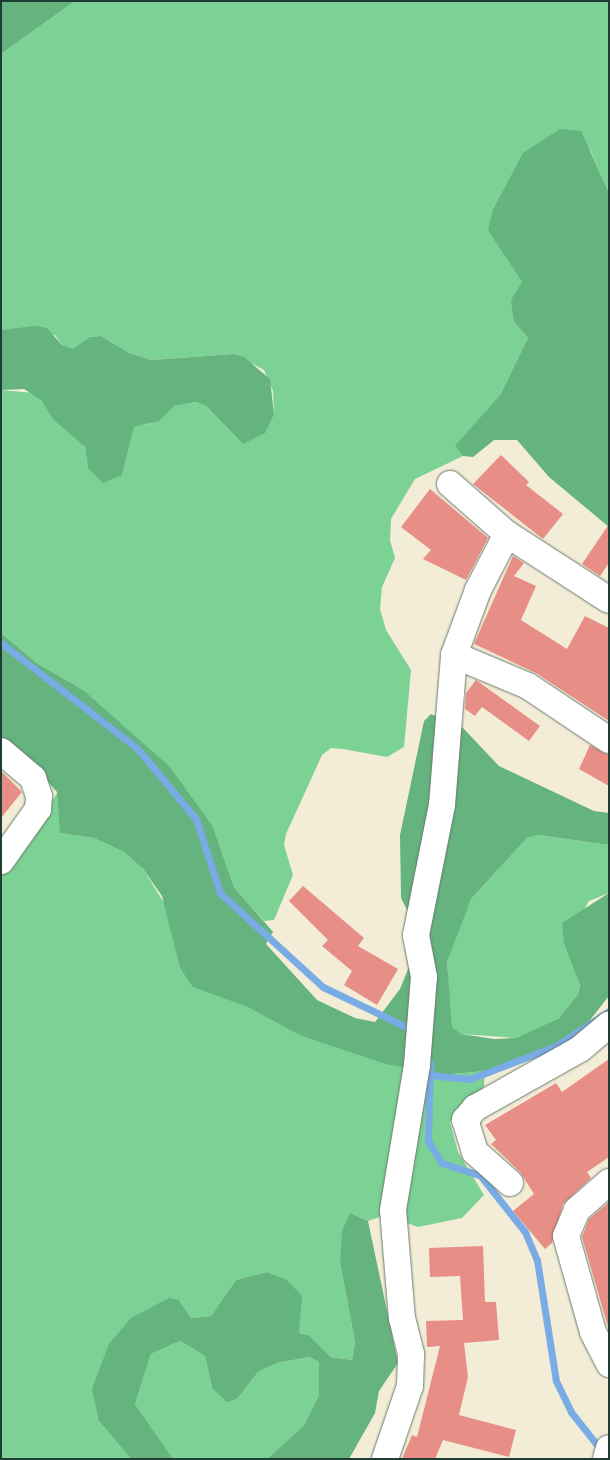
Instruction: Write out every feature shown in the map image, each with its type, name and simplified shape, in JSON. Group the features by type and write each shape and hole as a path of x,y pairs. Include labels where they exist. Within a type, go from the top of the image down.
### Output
{"street":[{"path":"450,484 507,534 609,600"},
{"path":"385,1459 410,1386 411,1354 402,1319 393,1210 417,1065 424,977 416,935 442,805 454,655 478,590 507,534"},
{"path":"454,655 528,686 609,740"},
{"path":"1,752 33,778 39,796 38,809 1,861"},
{"path":"510,1183 475,1152 466,1120 475,1108 580,1049 609,1025"},
{"path":"609,1182 577,1210 566,1236 593,1332 609,1364"},
{"path":"606,1459 609,1448"}],"green space":[{"path":"1,1 75,1 1,54"},
{"path":"75,1 609,1 609,193 590,150 513,172 493,209 489,230 522,282 514,322 528,338 500,395 456,446 463,456 415,479 391,519 390,540 395,558 382,587 380,609 386,630 411,670 404,747 387,757 331,748 322,755 286,834 284,845 293,875 274,920 264,921 234,887 213,827 82,689 38,664 1,633 1,390 34,393 85,447 88,468 122,475 134,426 149,424 174,406 196,402 206,406 243,444 274,414 273,391 264,370 233,354 151,360 129,353 101,336 90,337 73,350 62,345 55,335 1,330 1,54"},
{"path":"560,129 581,131 609,193 609,527 549,477 517,440 494,440 473,457 463,456 455,446 500,395 528,338 514,322 511,300 522,282 488,230 493,209 523,153"},
{"path":"35,326 47,328 62,345 73,349 90,337 101,336 129,353 151,360 233,354 244,357 270,379 274,414 265,433 243,444 206,406 196,402 174,406 159,421 134,427 122,475 103,483 88,468 85,447 53,419 41,400 24,389 1,390 1,330"},
{"path":"1,633 38,664 82,689 170,767 213,827 234,887 273,932 266,944 317,1000 355,1018 375,1022 400,989 421,937 401,898 400,835 424,721 431,714 463,728 499,766 594,811 609,813 609,845 538,835 527,838 471,899 447,962 452,1027 461,1034 494,1039 516,1038 559,1018 578,994 580,985 564,944 562,923 609,893 609,996 567,1049 485,1071 442,1075 386,1064 299,1035 248,1007 193,987 180,968 162,896 143,869 124,852 94,838 60,833 57,792 26,757 1,739"},
{"path":"58,792 61,833 94,838 124,852 143,869 166,906 180,968 299,1035 442,1075 485,1071 484,1087 450,1122 458,1152 484,1195 462,1218 418,1227 385,1215 368,1221 350,1213 340,1262 355,1342 352,1360 331,1357 309,1335 299,1333 286,1279 267,1272 236,1280 211,1316 191,1318 179,1300 99,1421 131,1459 1,1459 1,871"},
{"path":"538,835 609,845 609,893 589,901 564,944 580,984 578,994 559,1018 516,1038 460,1034 452,1027 450,1016 447,962 452,940 471,899 527,838"},
{"path":"350,1213 368,1221 398,1363 379,1391 375,1413 349,1459 267,1459 304,1425 319,1395 319,1362 309,1357 277,1363 258,1372 237,1399 227,1402 212,1388 205,1356 180,1341 151,1354 135,1404 173,1459 131,1459 99,1421 92,1389 109,1344 131,1318 169,1298 179,1300 191,1318 211,1316 236,1280 267,1272 286,1279 302,1296 299,1333 309,1335 331,1357 352,1360 355,1342 340,1262 342,1231"},
{"path":"180,1341 205,1356 212,1388 237,1399 258,1372 277,1363 309,1357 319,1362 319,1395 304,1425 267,1459 172,1458 135,1404 151,1354"}],"building":[{"path":"501,455 529,482 526,485 563,514 543,539 473,484"},
{"path":"430,489 488,538 466,580 423,559 431,550 401,527"},
{"path":"609,524 609,563 600,576 582,564"},
{"path":"513,556 524,563 514,576 536,586 521,620 567,649 585,616 609,628 609,721 536,673 474,644"},
{"path":"476,680 540,726 529,741 482,707 475,716 465,709 466,693"},
{"path":"590,745 609,755 609,786 579,769"},
{"path":"1,771 22,792 1,818"},
{"path":"303,886 364,938 358,946 398,969 377,1005 344,985 352,971 322,946 328,940 289,901"},
{"path":"609,1059 609,1157 587,1172 591,1178 563,1204 552,1243 545,1249 513,1211 534,1194 520,1172 491,1144 496,1140 485,1125 556,1083 562,1092"},
{"path":"609,1202 609,1330 582,1237 589,1219"},
{"path":"483,1246 485,1302 496,1302 499,1340 464,1343 468,1377 459,1415 516,1430 509,1457 443,1440 435,1459 402,1459 412,1435 417,1437 440,1346 427,1347 426,1321 463,1320 460,1276 430,1277 429,1248"}],"waterway":[{"path":"1,643 137,748 196,819 220,893 323,987 415,1031"},
{"path":"429,1075 470,1079 556,1046 609,1011"},
{"path":"430,1063 428,1141 442,1163 480,1175 525,1232 537,1260 556,1381 571,1412 601,1450"}]}
